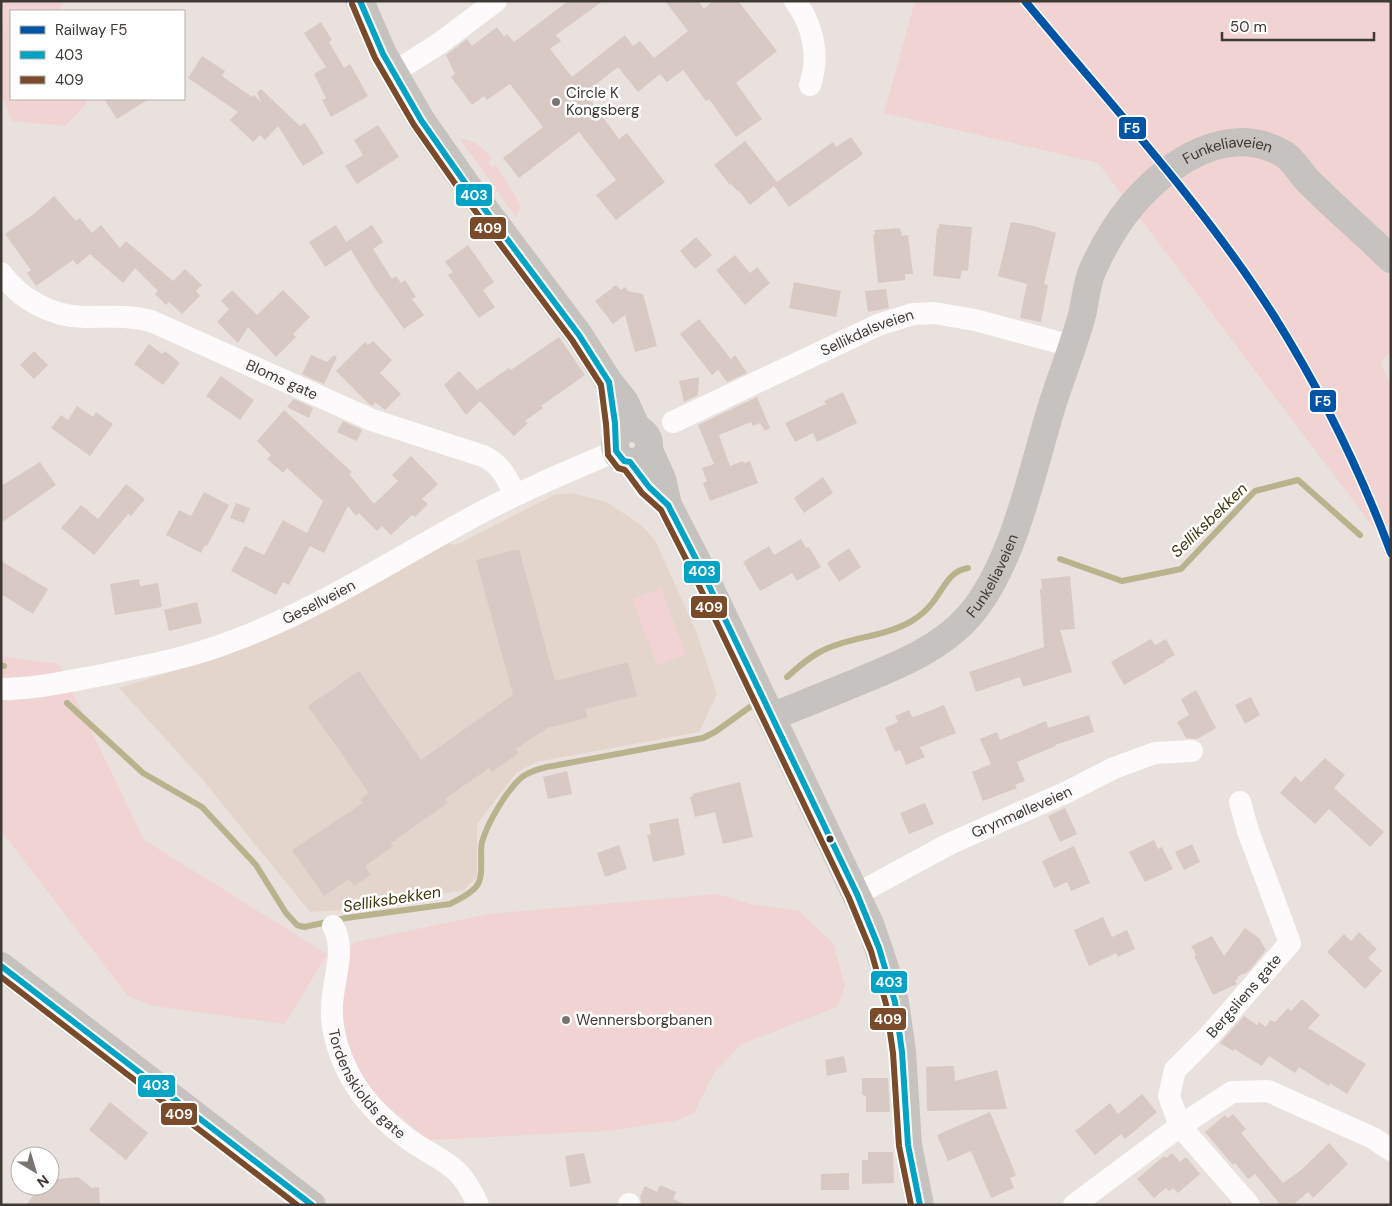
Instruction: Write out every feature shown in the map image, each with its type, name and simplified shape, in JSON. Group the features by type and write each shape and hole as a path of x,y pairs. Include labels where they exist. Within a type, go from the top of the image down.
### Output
{"street":[{"path":"360,1 393,73 431,135 579,335 609,382 625,402 630,446 649,487 668,505 700,566 857,894 879,948 895,1002 902,1052 908,1145 920,1205"},
{"path":"393,73 440,43 496,1"},
{"path":"795,1 808,23 813,38 815,65 810,85"},
{"name":"Funkeliaveien","path":"771,717 867,678 921,653 950,634 969,616 990,585 1007,549 1081,320 1115,258 1134,229 1145,215 1167,194 1199,172 1226,162 1247,162 1276,168 1307,180 1391,259"},
{"name":"Bloms gate","path":"1,273 15,289 30,300 59,314 83,317 129,316 156,323 372,420 490,459 503,470 515,495"},
{"name":"Sellikdalsveien","path":"673,422 878,325 913,314 934,313 975,320 1072,346"},
{"name":"Gesellveien","path":"1,689 46,686 149,666 229,643 278,623 336,594 515,495 630,446"},
{"name":"Grynmølleveien","path":"857,894 949,844 1067,792 1114,768 1155,754 1192,750"},
{"name":"Bergsliens gate","path":"1240,802 1248,831 1290,943 1209,1036 1175,1070 1169,1096 1180,1126 1249,1205"},
{"name":"Tordenskiolds gate","path":"333,926 340,942 332,998 332,1018 336,1043 350,1076 379,1113 392,1126 449,1163 458,1171 469,1186 478,1205"},
{"path":"1,966 312,1205"},
{"path":"1074,1205 1180,1126 1232,1092 1268,1091 1373,1138 1391,1150"}],"shaded area":[{"path":"1,1 63,1 60,10 10,10 10,100 86,100 87,103 65,126 12,121 1,95 1,50 4,10 1,7"},
{"path":"915,1 1391,1 1391,351 1381,362 1391,389 1391,535 1377,532 1098,163 884,113"},
{"path":"460,139 478,145 492,159 488,162 492,168 496,165 518,201 520,207 516,217"},
{"path":"571,493 607,502 642,526 655,540 696,631 717,694 699,732 536,762 516,773 477,824 477,876 464,890 356,909 310,912 202,779 119,688 190,666 292,629 447,543 456,545 554,495"},
{"path":"661,588 686,654 657,665 632,599"},
{"path":"1,656 59,664 144,840 327,954 285,1024 153,1006 128,996 1,831"},
{"name":"Wennersborgbanen","path":"717,894 750,904 799,911 833,943 845,986 837,1007 742,1044 714,1073 694,1113 675,1121 607,1131 428,1140 334,1060 328,964 356,942 488,914"}],"building":[{"path":"568,1 603,1 556,35 561,41 550,49 572,77 625,35 633,46 640,41 654,58 688,31 665,1 698,1 704,9 713,1 738,1 777,51 736,83 762,119 736,137 709,99 706,101 683,70 667,82 660,74 638,92 618,67 585,93 619,139 627,133 665,182 616,220 596,195 616,180 579,132 519,178 503,158 543,127 510,84 487,100 484,96 472,105 451,77 455,74 446,55 467,39 472,46 497,27 504,37 507,34 514,42"},
{"path":"321,22 332,40 329,42 344,68 350,64 368,96 331,117 322,100 326,98 314,74 326,67 304,33"},
{"path":"202,56 225,71 222,76 252,97 254,95 261,102 257,93 261,89 300,126 305,123 324,153 303,166 278,126 265,140 260,135 253,142 230,120 238,112 188,78"},
{"path":"105,100 147,100 117,119"},
{"path":"378,125 399,157 357,184 345,166 363,155 354,140"},
{"path":"851,137 863,154 789,207 774,186 750,205 714,165 745,141 777,182 833,142 836,147"},
{"path":"54,196 76,221 80,218 92,233 101,225 120,248 126,241 173,281 185,269 202,285 196,291 200,296 182,314 169,302 166,305 155,294 158,291 135,268 123,283 90,254 77,265 73,260 36,286 27,273 31,270 5,234 34,214"},
{"path":"1011,222 1034,226 1056,233 1044,284 1048,285 1041,322 1020,318 1027,284 998,276"},
{"path":"939,224 972,227 968,271 962,270 960,279 933,276 937,228 939,228"},
{"path":"336,225 351,250 325,267 309,242"},
{"path":"372,225 383,242 373,249 392,279 396,276 401,283 405,280 416,297 412,299 424,315 404,329 374,287 346,242"},
{"path":"900,228 902,236 908,235 913,274 905,274 905,280 878,283 874,230"},
{"path":"696,237 712,255 695,269 680,251"},
{"path":"468,245 494,282 483,290 495,307 479,318 448,275 453,272 445,262"},
{"path":"735,255 750,273 757,267 770,283 745,305 716,270"},
{"path":"794,282 841,291 836,317 789,308"},
{"path":"616,285 621,290 625,287 628,291 643,294 657,346 635,352 625,315 613,324 595,301"},
{"path":"886,289 889,308 868,312 865,291"},
{"path":"232,290 257,315 283,290 310,317 293,334 296,337 276,357 248,327 238,343 217,322 229,309 221,301"},
{"path":"699,319 731,359 735,355 747,373 727,382 718,370 712,375 680,334"},
{"path":"559,337 585,375 541,406 543,408 525,421 528,423 514,436 480,401 466,415 444,385 459,371 477,390 509,368 511,370"},
{"path":"373,341 392,360 380,373 401,394 385,410 375,402 373,406 369,404 336,371 365,342 368,345"},
{"path":"149,344 162,354 165,351 180,363 163,385 134,364"},
{"path":"34,351 48,365 34,379 20,365"},
{"path":"311,355 327,362 334,355 337,357 324,384 302,374"},
{"path":"221,376 254,400 240,420 206,396"},
{"path":"699,377 698,395 684,402 679,381"},
{"path":"843,392 857,423 817,442 813,433 795,442 785,423 826,404 824,401"},
{"path":"757,397 770,428 765,431 760,423 753,426 751,422 719,435 730,466 743,461 744,463 750,461 758,483 710,501 703,483 707,481 702,468 714,464 698,425"},
{"path":"294,399 313,408 309,418 287,407"},
{"path":"77,406 93,417 96,412 113,424 90,456 51,428 61,415 68,420"},
{"path":"284,410 352,472 349,474 374,504 398,481 392,475 411,456 438,484 422,499 428,504 415,517 412,515 391,535 382,526 377,531 359,513 356,516 348,506 324,553 310,546 289,585 283,582 276,595 231,571 245,546 264,555 283,520 307,533 323,501 287,468 283,473 267,459 271,455 257,441"},
{"path":"343,421 362,430 357,441 337,432"},
{"path":"40,462 56,485 1,523 1,486"},
{"path":"823,477 833,493 804,513 794,498"},
{"path":"126,484 145,499 131,516 128,514 94,555 61,528 81,505 98,519"},
{"path":"204,492 229,505 207,546 205,545 201,553 166,535 179,510 191,516"},
{"path":"236,503 250,508 244,523 230,518"},
{"path":"801,539 806,548 809,547 821,567 797,581 792,573 760,591 743,562 769,546 774,555"},
{"path":"849,548 861,567 839,582 827,563"},
{"path":"519,549 555,681 628,662 637,696 585,709 587,718 547,728 516,749 519,753 492,772 489,768 445,799 448,803 391,843 393,846 365,866 371,875 354,886 349,879 324,896 292,850 363,803 360,799 369,793 308,706 359,671 421,760 513,695 476,560"},
{"path":"1,561 48,589 33,614 1,594"},
{"path":"1070,576 1075,629 1060,630 1072,672 1023,687 1020,677 976,692 969,672 1044,647 1041,579"},
{"path":"139,579 140,586 158,583 162,607 115,615 110,584"},
{"path":"197,602 202,623 169,631 164,610"},
{"path":"1151,639 1155,645 1166,639 1175,655 1124,685 1111,662"},
{"path":"1196,690 1216,728 1197,739 1186,738 1177,722 1189,715 1181,699"},
{"path":"1251,697 1260,715 1245,724 1235,705"},
{"path":"944,705 956,733 920,747 925,757 906,765 900,750 895,752 885,728 898,722 895,716 909,710 912,717 914,717"},
{"path":"1089,715 1094,732 1055,745 1017,762 1025,781 1015,785 1017,788 983,801 972,772 991,764 980,739 997,732 1000,740 1046,721 1048,728"},
{"path":"1325,758 1345,775 1334,788 1384,832 1370,847 1329,809 1315,824 1280,793 1295,776 1301,782"},
{"path":"567,771 572,794 548,799 543,777"},
{"path":"740,782 753,837 723,844 715,812 695,817 690,797 693,796 692,794"},
{"path":"925,803 934,824 909,834 900,813"},
{"path":"1065,808 1077,834 1060,842 1048,816"},
{"path":"678,818 685,855 653,862 647,835 651,834 649,824"},
{"path":"1154,840 1158,849 1162,847 1173,869 1145,882 1129,852"},
{"path":"1192,844 1200,862 1184,870 1175,852"},
{"path":"619,845 627,869 605,877 597,853"},
{"path":"1074,846 1090,883 1071,891 1067,882 1054,888 1042,861"},
{"path":"1103,917 1112,937 1127,930 1135,949 1118,957 1116,953 1089,966 1074,930"},
{"path":"1245,928 1259,938 1266,950 1249,971 1237,977 1238,979 1235,981 1237,984 1213,995 1191,946 1212,936 1224,956"},
{"path":"1359,932 1377,949 1368,958 1382,971 1365,989 1327,952 1344,934 1351,941"},
{"path":"1302,999 1320,1015 1308,1028 1366,1064 1347,1094 1330,1083 1329,1086 1299,1067 1295,1073 1269,1056 1262,1066 1220,1043 1244,1016 1257,1025 1259,1022 1266,1027 1270,1020 1275,1022 1288,1008 1291,1011"},
{"path":"844,1056 847,1072 827,1076 825,1060"},
{"path":"954,1066 955,1081 997,1070 1007,1109 927,1111 926,1067"},
{"path":"862,1078 888,1078 890,1112 866,1112 866,1096 862,1095"},
{"path":"1142,1094 1157,1112 1125,1139 1121,1134 1095,1155 1075,1131 1110,1103 1118,1114"},
{"path":"110,1102 148,1133 126,1160 89,1130"},
{"path":"990,1112 1016,1175 1010,1178 1014,1188 991,1198 971,1151 948,1161 937,1135"},
{"path":"1233,1114 1246,1129 1241,1133 1283,1183 1300,1171 1329,1143 1348,1164 1313,1198 1308,1192 1293,1205 1281,1205 1255,1174 1248,1179 1235,1163 1233,1165 1205,1132 1225,1115 1228,1118"},
{"path":"868,1152 893,1152 894,1183 862,1184 862,1160 868,1160"},
{"path":"584,1153 591,1183 570,1187 565,1156"},
{"path":"1172,1153 1180,1162 1186,1157 1200,1174 1178,1193 1173,1188 1169,1191 1166,1188 1154,1198 1137,1179 1164,1156 1166,1158"},
{"path":"849,1173 849,1190 821,1190 821,1174"},
{"path":"78,1177 92,1188 99,1187 100,1205 26,1205 33,1196 60,1196 60,1179"},
{"path":"660,1185 676,1192 673,1199 687,1205 642,1205 640,1197 645,1186 657,1192"}],"waterway":[{"name":"Selliksbekken","path":"1060,559 1122,581 1181,569 1255,491 1298,480 1360,535"},
{"name":"Selliksbekken","path":"787,677 810,658 829,648 887,631 913,620 931,605 951,576 968,568"},
{"name":"Selliksbekken","path":"67,703 143,773 202,807 256,865 286,913 297,925 304,927 346,918 450,904 464,897 479,882 481,848 485,834 504,798 525,775 547,767 703,738 715,732 750,707"}],"rail line":[{"name":"F5","path":"1025,1 1186,194 1246,274 1274,316 1324,402 1353,461 1391,553"}],"transit line":[{"name":"403","path":"360,1 383,54 421,120 468,187 579,335 609,382 615,423 616,451 624,461 630,462 649,487 668,505 699,565 857,894 879,948 895,1002 902,1052 908,1145 920,1205"},
{"name":"409","path":"352,4 375,58 414,125 461,192 572,340 601,385 608,455 618,468 625,470 642,493 661,510 849,898 871,951 886,1004 893,1053 899,1146 911,1205"},
{"name":"403","path":"1,966 312,1205"},
{"name":"409","path":"1,977 297,1205"}],"place":[{"name":"Circle K Kongsberg","path":"556,102"},
{"name":"Wennersborgbanen","path":"566,1020"}]}
